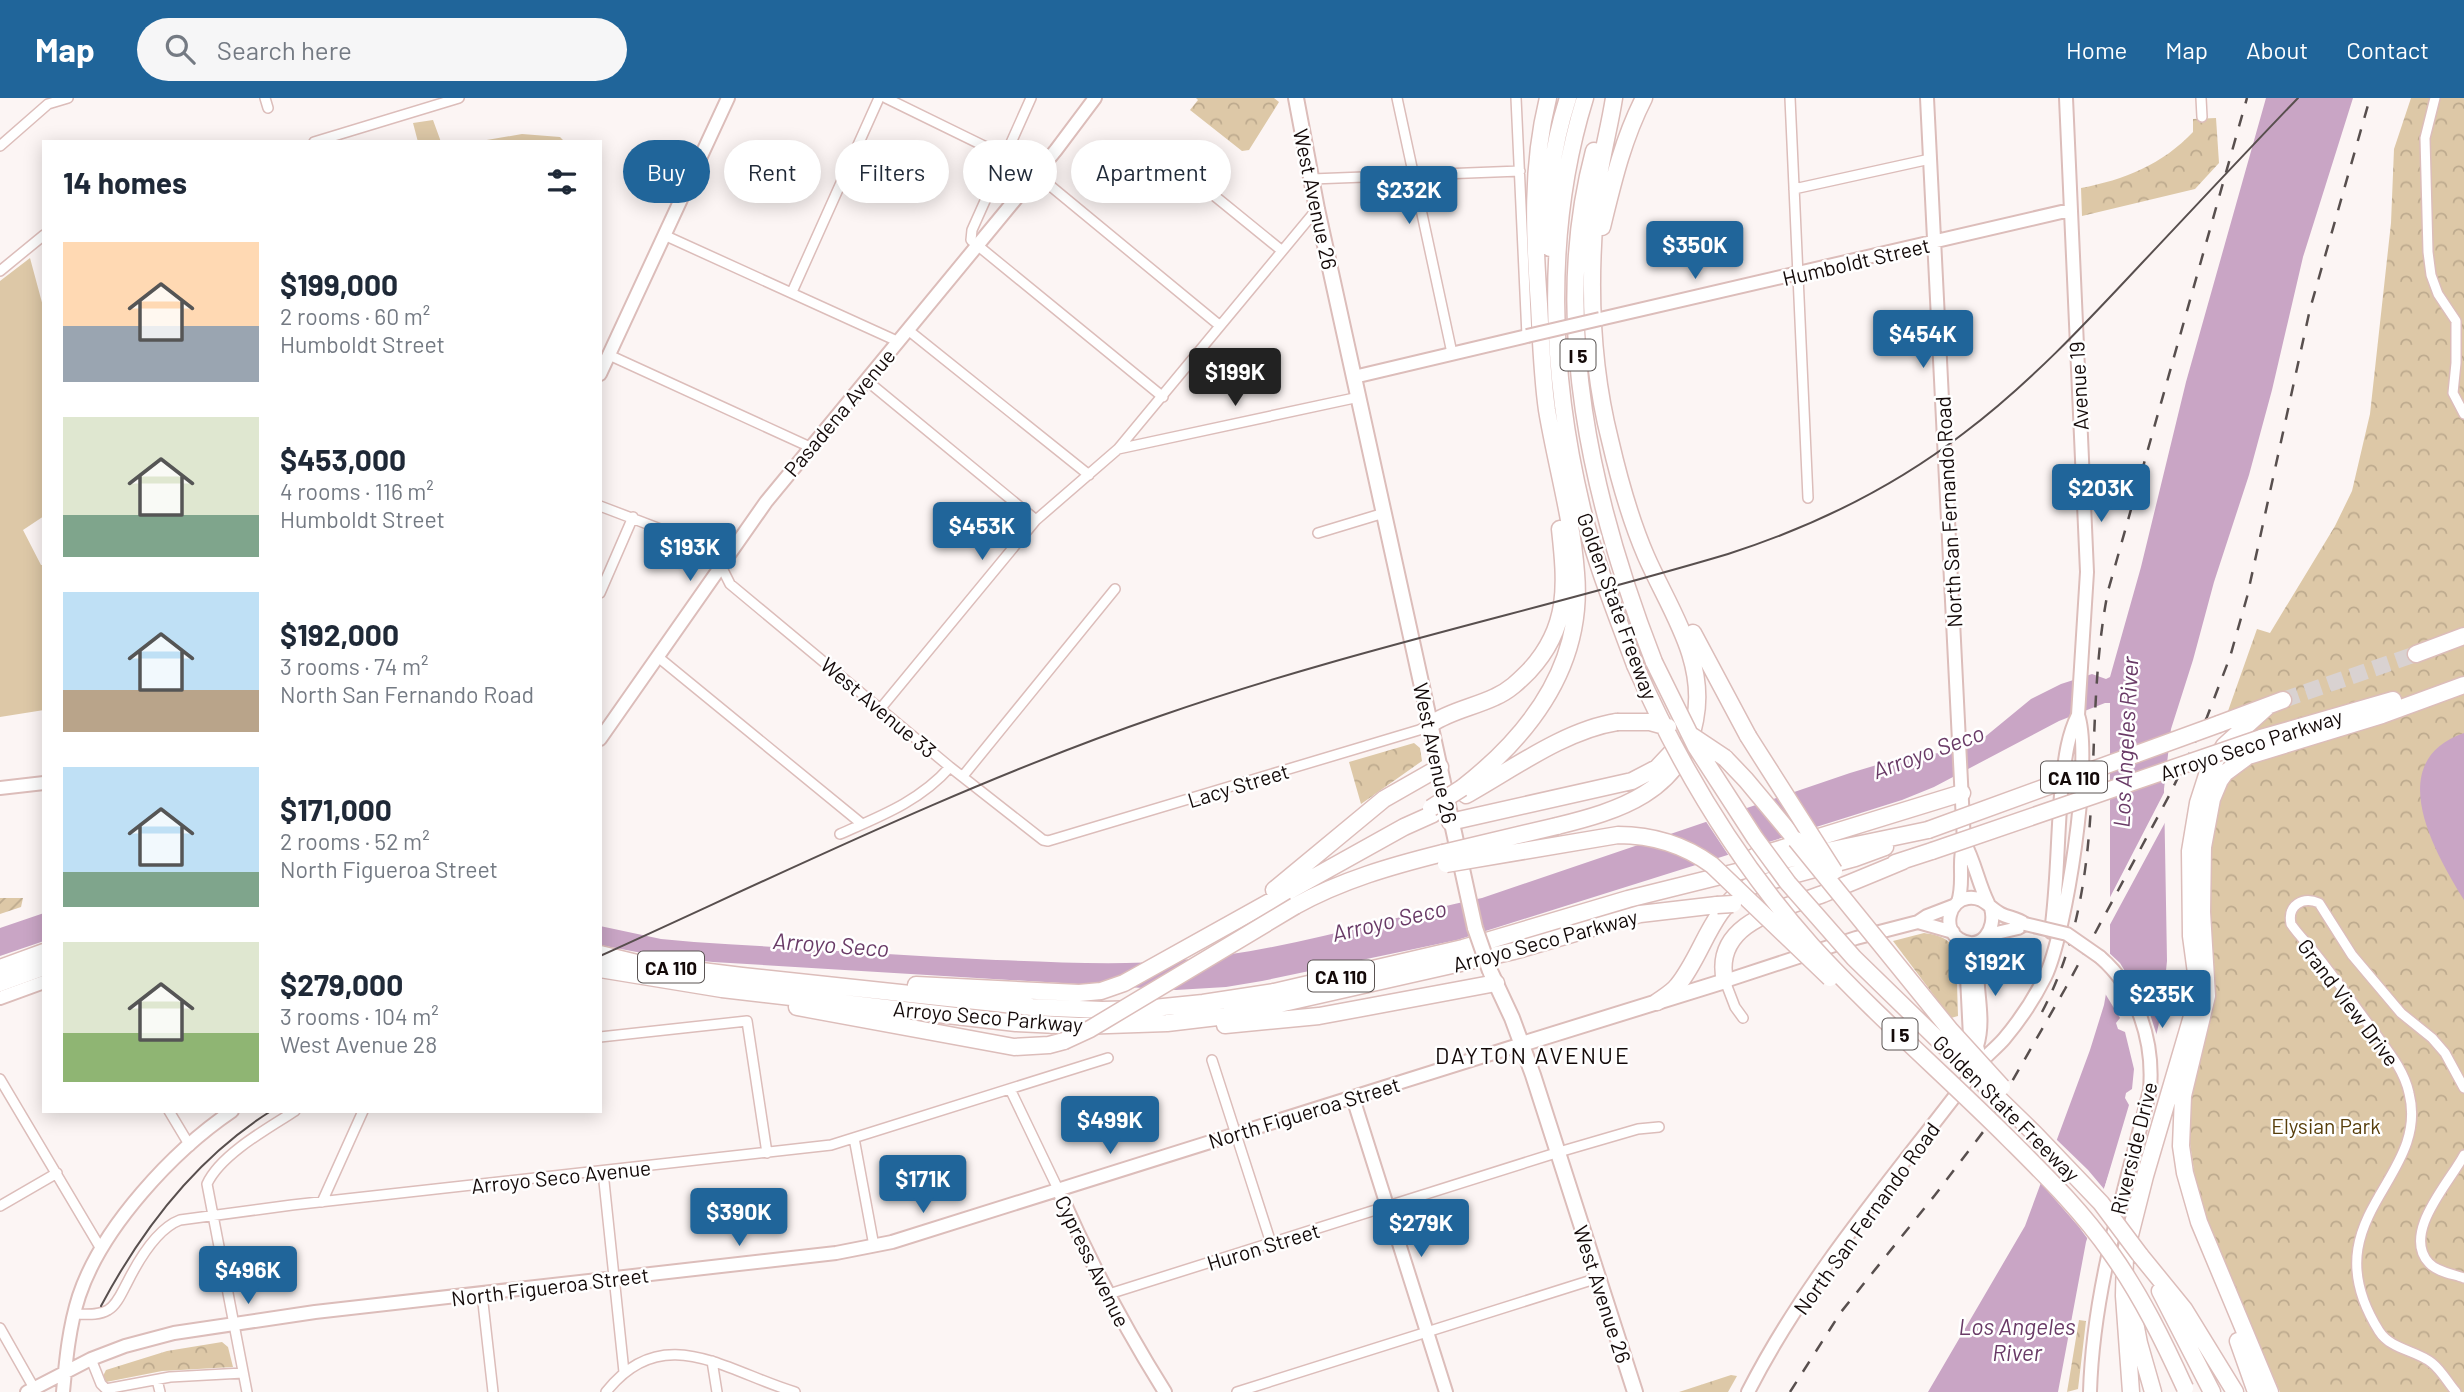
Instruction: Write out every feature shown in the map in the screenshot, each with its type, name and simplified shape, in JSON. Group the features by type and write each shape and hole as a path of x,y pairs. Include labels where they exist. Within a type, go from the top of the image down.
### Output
{"highway":[{"path":"1463,792 1507,749 1539,711 1556,681 1570,643 1576,603 1576,570 1553,446 1543,372 1535,200 1536,158 1548,98"},
{"path":"1555,296 1548,227 1559,132 1568,98"},
{"name":"Golden State Freeway","path":"1585,98 1575,130 1561,205 1555,296 1565,411 1582,508 1595,554 1635,665 1681,762 1734,847 1766,891 1811,945 1854,990 2030,1160 2078,1211 2111,1254 2137,1296 2164,1342 2186,1390"},
{"path":"1450,822 1632,781 1657,768 1678,744 1692,710 1691,669 1684,639 1630,515 1601,400 1596,313 1590,276 1600,173 1612,98"},
{"name":"Golden State Freeway","path":"1612,98 1591,162 1581,211 1576,286 1578,350 1587,425 1601,497 1626,590 1654,662 1696,747 1755,838 1788,883 1854,958 2035,1134 2101,1203 2181,1316 2212,1392"},
{"path":"1596,313 1602,230 1616,168 1632,122 1644,98"},
{"path":"1431,724 1442,717 1498,696 1512,687 1538,661 1552,641 1561,618 1565,589 1553,446"},
{"path":"1622,484 1674,597 1748,736 1802,824 1894,960"},
{"path":"2416,654 2464,636"},
{"path":"1445,859 1596,816 1639,799 1658,785 1679,760 1693,732 1698,688 1690,647 1684,639"},
{"path":"2270,1392 2218,1272 2191,1197 2182,1154 2183,1096 2207,996 2202,912 2203,847 2207,816 2215,789 2225,773 2248,756 2382,715 2464,682"},
{"name":"Arroyo Seco Parkway","path":"602,969 759,993 1016,1023 1079,1026 1167,1023 1227,1016 1514,951 1640,914 1783,896 1903,861 2261,738 2464,682"},
{"name":"Arroyo Seco Parkway","path":"602,954 637,963 742,976 1032,1007 1102,1010 1203,1003 1274,992 1463,948 1628,900 1789,859 1927,830 2283,700"},
{"path":"2131,1392 2124,1296 2125,1255 2132,1222 2195,1006 2190,851 2198,803 2207,775 2224,746 2267,708"},
{"path":"742,976 1079,993 1101,991 1124,983 1463,792 1574,734 1598,725 1617,722 1650,723 1675,729 1703,742 1725,758 1746,780 1959,1041 2071,1159 2101,1203"},
{"path":"1225,927 1282,885 1384,799 1440,766"},
{"path":"1628,900 1670,883 1962,785"},
{"path":"1657,1002 1678,986 1720,914 1737,893 1748,887 1856,858 1927,830"},
{"path":"759,993 787,1005 994,1044 1033,1046 1064,1041 1090,1029 1332,886 1355,878 1445,859 1618,835 1640,835 1672,843 1695,853 1712,865 1842,989 1903,1037"},
{"path":"1725,981 1722,968 1725,955 1731,942 1752,921 1770,911 1822,894 1903,861"},
{"path":"0,968 42,953"},
{"path":"0,983 42,968"},
{"path":"1167,1023 1226,1025 1319,1016 1493,977"},
{"path":"2132,1222 2128,1261 2132,1304 2139,1343 2153,1392"},
{"path":"2218,1272 2227,1308 2256,1392"},
{"path":"2181,1316 2235,1392"}],"main road":[{"path":"602,370 728,98"},
{"name":"Pasadena Avenue","path":"1057,147 1095,98"},
{"name":"West Avenue 26","path":"1296,98 1317,209 1431,724 1464,888 1485,962 1522,1044 1559,1152 1635,1392"},
{"name":"North San Fernando Road","path":"1927,98 1965,842 1977,880 1990,906"},
{"name":"Avenue 19","path":"1983,1060 2021,1017 2036,995 2052,960 2076,838 2082,760 2082,728 2078,715 2087,572 2066,98"},
{"name":"Pasadena Avenue","path":"602,736 766,502 1012,203"},
{"name":"Humboldt Street","path":"1354,377 1527,336 1596,313 1797,275 2070,210"},
{"name":"Avenue 19","path":"1983,1060 2028,992 2042,963 2051,933 2064,763 2069,732 2078,715"},
{"path":"0,788 42,783"},
{"name":"North San Fernando Road","path":"1956,904 1963,882 1960,855 1965,842"},
{"path":"1977,1046 1981,1034 1976,962 1993,923 1990,906 1971,898 1956,904 1949,919 1966,957 1970,1037 1983,1060"},
{"name":"North Figueroa Street","path":"31,1390 91,1359 148,1339 315,1312 836,1254 874,1246 1353,1098 1856,938 1918,922 1956,904"},
{"name":"Riverside Drive","path":"1990,906 2004,916 2018,919 2025,924 2067,934 2091,949 2113,970 2130,994 2144,1025 2151,1060 2150,1090 2110,1241 2095,1337 2090,1392"},
{"path":"1918,922 1971,942 2025,924"},
{"path":"0,998 42,983"},
{"name":"North San Fernando Road","path":"1748,1392 1778,1339 1837,1250 1983,1060"},
{"path":"1353,1098 1446,1392"},
{"path":"63,1392 75,1314 83,1286 101,1249 135,1203 190,1146 230,1113"},
{"name":"Cypress Avenue","path":"1058,1189 1086,1252 1126,1329 1165,1392"}],"street":[{"path":"0,146 48,104 68,98"},
{"path":"265,98 268,108"},
{"path":"321,140 459,98"},
{"path":"792,292 879,98"},
{"path":"886,98 972,140"},
{"path":"1012,140 1031,98"},
{"path":"1397,98 1452,353"},
{"path":"1516,98 1527,336"},
{"path":"1790,98 1808,498"},
{"path":"2201,98 2202,117"},
{"path":"2435,98 2425,138 2428,252 2431,275 2438,294 2456,321 2453,393 2464,414"},
{"path":"1794,189 1930,159"},
{"path":"1312,179 1520,171"},
{"path":"1057,191 1219,325"},
{"path":"984,203 972,230 971,240 1163,397"},
{"path":"1223,203 1281,250"},
{"path":"881,708 1035,520 1118,450 1317,209"},
{"path":"664,234 898,341"},
{"path":"0,271 42,237"},
{"path":"908,330 1089,475"},
{"path":"609,355 810,447"},
{"path":"866,380 1035,520"},
{"path":"1118,450 1359,397"},
{"path":"602,507 633,517 602,588"},
{"path":"1318,533 1384,513"},
{"name":"West Avenue 33","path":"633,517 718,551 721,566 730,584 950,767 1044,841"},
{"path":"963,776 1115,589"},
{"path":"658,657 862,824"},
{"name":"Lacy Street","path":"1044,841 1265,778 1431,724"},
{"path":"840,834 915,799 940,779 950,767"},
{"name":"Grand View Drive","path":"2456,1392 2431,1362 2390,1343 2380,1334 2368,1310 2356,1262 2358,1243 2373,1203 2406,1144 2410,1127 2409,1093 2392,1058 2291,924 2289,914 2293,906 2302,901 2312,900 2319,903 2352,955 2401,1013 2439,1045 2464,1088"},
{"path":"1725,981 1735,1007 1743,1018"},
{"path":"602,1037 747,1021 767,1153"},
{"name":"Arroyo Seco Avenue","path":"75,1314 98,1314 113,1306 133,1271 157,1238 173,1222 322,1202 831,1145 1108,1058"},
{"path":"1212,1060 1271,1243"},
{"path":"0,1079 101,1249"},
{"name":"Cypress Avenue","path":"1010,1088 1058,1189"},
{"path":"170,1113 190,1146"},
{"path":"247,1392 207,1184 211,1176 245,1145 292,1113"},
{"path":"322,1202 362,1113"},
{"name":"Huron Street","path":"1109,1294 1559,1152 1638,1129 1659,1127"},
{"path":"854,1139 874,1246"},
{"path":"2464,1156 2427,1213 2420,1246 2428,1262 2437,1269 2464,1278"},
{"path":"603,1172 624,1372"},
{"path":"0,1206 57,1173"},
{"path":"1237,1392 1598,1278"},
{"path":"482,1294 493,1392"},
{"path":"0,1328 31,1390"},
{"path":"606,1392 624,1372 645,1359 667,1354 691,1354 795,1392"},
{"path":"91,1359 101,1384 106,1389 157,1380 243,1373"},
{"path":"712,1361 716,1392"},
{"path":"157,1380 160,1392"}],"green space":[{"path":"1196,98 1274,98 1279,102 1249,150 1242,151 1190,110 1198,100"},
{"name":"Elysian Park","path":"2411,98 2464,98 2464,1392 2280,1392 2199,1205 2188,1130 2190,1103 2212,998 2208,861 2217,800 2232,774 2228,711 2257,629 2270,633 2335,526 2352,491 2370,414 2391,223 2394,149"},
{"path":"2216,118 2219,163 2195,189 2082,216 2081,188 2127,175 2156,162 2193,132 2193,119"},
{"path":"433,120 440,140 417,140 413,123"},
{"path":"522,134 560,137 563,140 487,140"},
{"path":"30,258 42,303 42,517 23,530 42,565 42,710 0,717 0,281"},
{"path":"1414,743 1420,748 1422,761 1361,804 1349,762"},
{"path":"0,898 23,898 21,907 0,914"},
{"path":"1924,933 1943,938 1956,952 1958,1016 1951,1018 1893,941"},
{"path":"2079,1320 2086,1321 2078,1389 2067,1392"},
{"path":"222,1342 228,1347 233,1367 162,1371 106,1382 103,1376 106,1370 167,1351"},
{"path":"1731,1375 1737,1376 1728,1392 1679,1392"}],"water":[{"name":"Los Angeles River","path":"2266,98 2353,98 2303,257 2249,475 2171,729 2164,789 2167,961 2162,1009 2157,1032 2086,1242 2058,1392 1928,1392 2025,1226 2104,1005 2110,971 2110,703 2059,721 1934,787 1902,800 1457,940 1226,987 1176,990 713,962 663,957 602,945 602,926 661,939 694,942 1042,962 1158,962 1219,956 1332,934 1482,898 1850,773 1910,755 1941,753 1986,736 2031,699 2061,684 2092,674 2106,679 2110,677 2141,567 2186,382"},
{"path":"2464,733 2464,900 2429,833 2422,808 2420,785 2425,764 2439,746"},
{"path":"42,914 42,942 0,956 0,928"}],"pier":[{"path":"2168,785 2168,817 2106,932 2106,905"},
{"path":"1744,807 1770,846 1731,859 1705,820"},
{"path":"2106,950 2120,963 2149,1011 2158,1039 2090,1242 2039,1181 2055,1138 2104,1189 2129,1105 2125,1098 2126,1093 2132,1089 2134,1069 2125,1032 2118,1029 2116,1023 2120,1018 2103,990"}],"tunnel":[{"path":"2283,700 2416,654"}],"tram line":[{"path":"602,955 877,829 1088,742 1301,671 1728,554 1851,504 1937,453 2034,374 2298,98"},
{"path":"101,1306 134,1250 173,1197 219,1150 268,1113"}],"railway":[{"path":"2042,1012 2064,961 2078,909 2087,857 2100,645 2108,591 2247,98"},
{"path":"1790,1392 1841,1312 1983,1132 2065,989 2170,794 2207,717 2230,657 2247,597 2310,309 2370,98"}],"district":[{"name":"DAYTON AVENUE","path":"1533,1055"}],"water label":[{"name":"Arroyo Seco","path":"1928,751"},
{"name":"Arroyo Seco","path":"1389,920"},
{"name":"Arroyo Seco","path":"831,944"}]}
